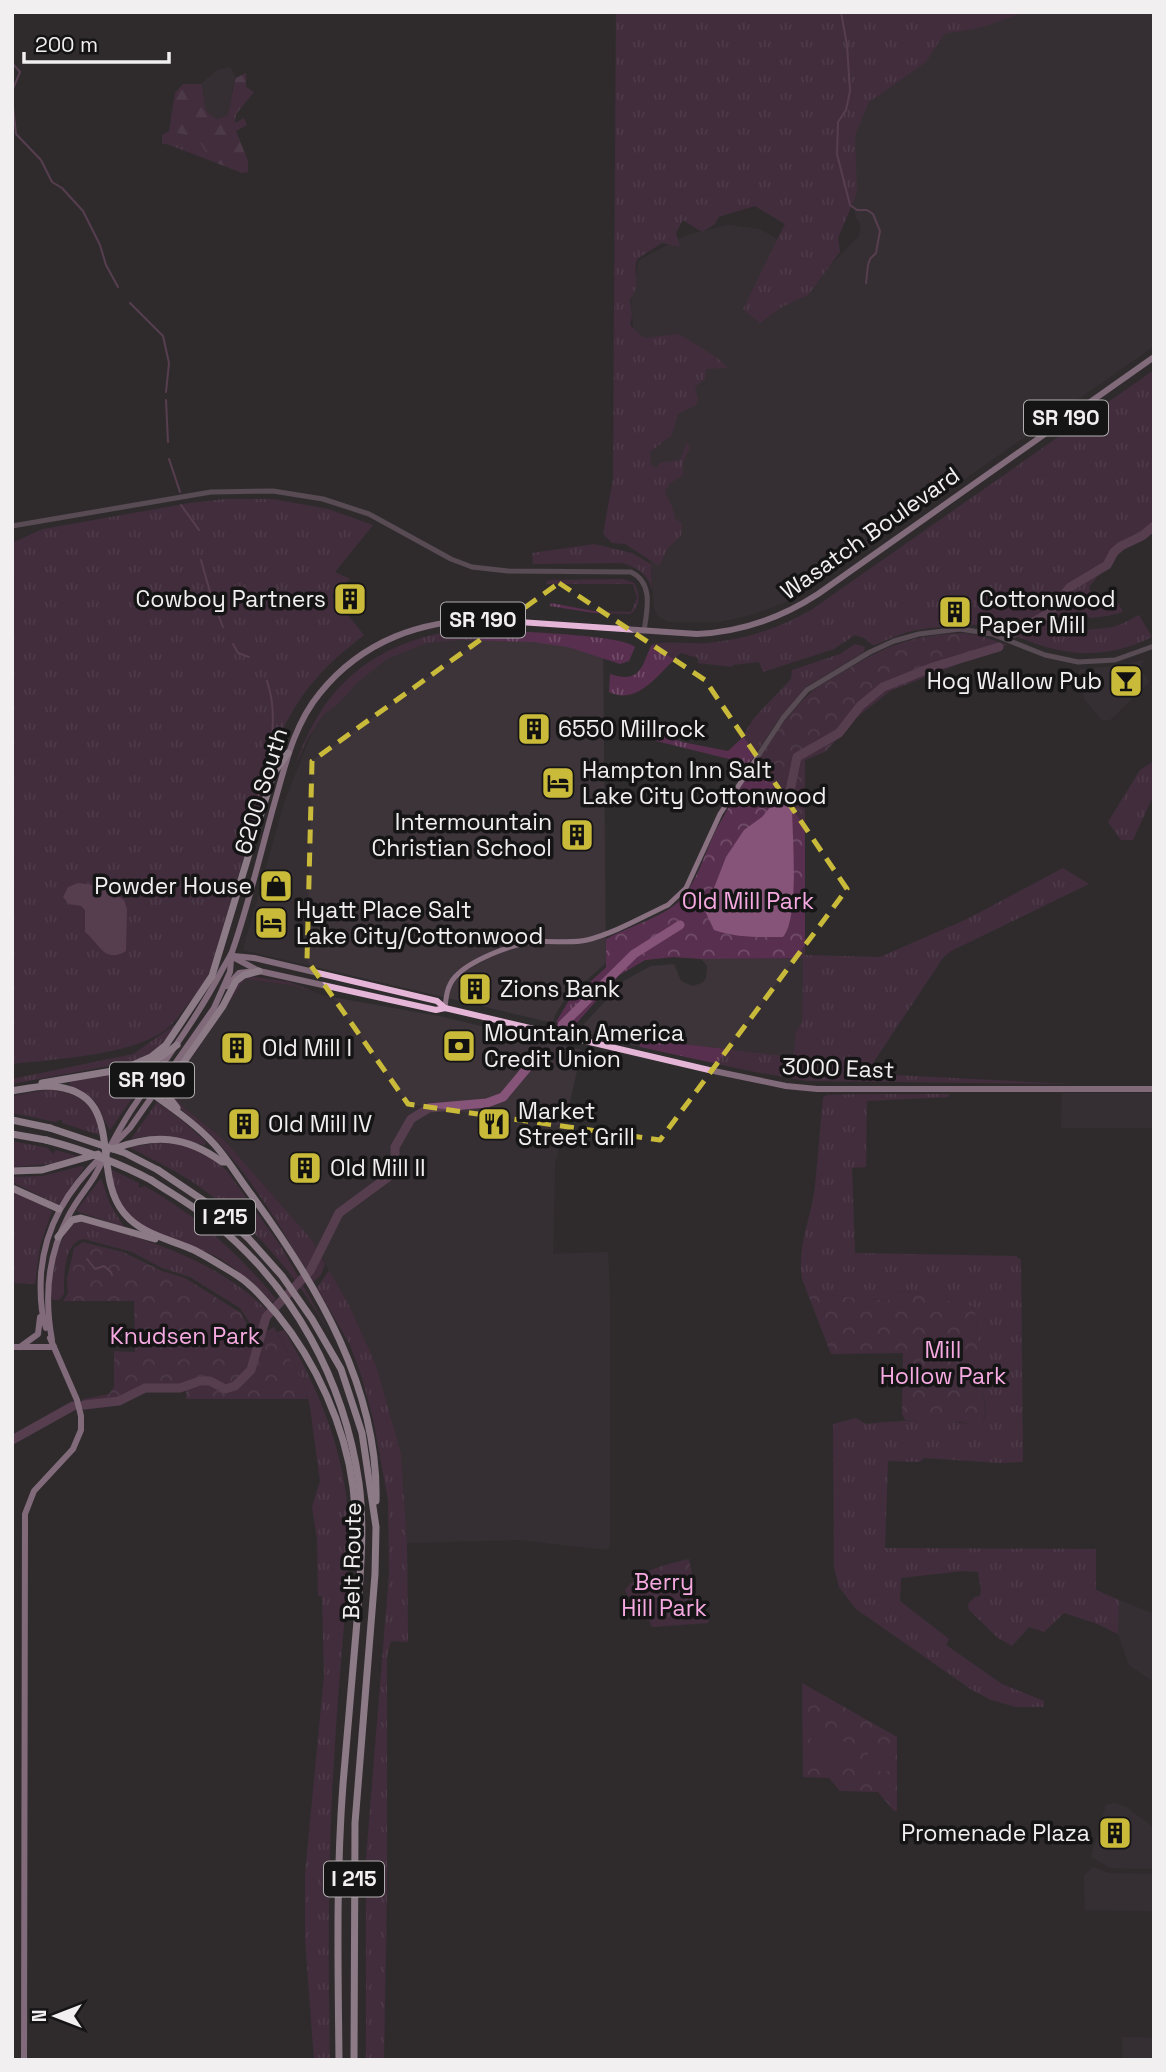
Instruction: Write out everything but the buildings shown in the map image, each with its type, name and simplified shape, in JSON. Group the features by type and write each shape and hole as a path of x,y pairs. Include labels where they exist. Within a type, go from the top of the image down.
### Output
{"highway":[{"path":"126,1068 162,1050 209,982 225,939 273,774 288,754"},
{"path":"184,1117 167,1095 167,1086 223,1006 236,981 244,975 259,971"},
{"path":"12,1090 143,1066 154,1062 177,1045"},
{"path":"12,1090 48,1086 75,1091 93,1105 104,1129 108,1183 115,1201 126,1215 151,1234 194,1251 239,1276 260,1294 290,1331 321,1384 342,1439 353,1486 360,1578"},
{"path":"154,1095 216,1146 275,1228 325,1310 349,1362 370,1435 377,1480 376,1527"},
{"name":"Belt Route","path":"12,1120 50,1128 125,1153 158,1170 216,1209 249,1239 282,1276 313,1319 341,1368 362,1433 376,1527 375,1574 355,1822 354,2060"},
{"name":"Belt Route","path":"12,1134 87,1150 118,1163 151,1180 212,1221 274,1282 305,1325 332,1380 349,1437 359,1484 362,1533 341,1821 338,1893 339,2060"},
{"path":"12,1171 65,1166 150,1139 171,1139 195,1145 222,1162 227,1162"},
{"path":"12,1188 59,1209"},
{"path":"58,1237 72,1220 81,1218 194,1251"}],"main road":[{"name":"Wasatch Boulevard","path":"644,631 689,634 719,632 757,624 795,608 1154,357"},
{"name":"6200 South","path":"53,1343 40,1301 43,1252 51,1226 59,1209 87,1170 130,1128 222,993 230,972 231,956 288,754 303,719 328,683 362,654 404,632 430,624 468,620 644,631"},
{"name":"6200 South","path":"53,1343 48,1293 58,1237 124,1121 207,1000 231,956"},
{"name":"3000 East","path":"231,956 254,958 437,1001 445,1008"},
{"name":"3000 East","path":"231,956 259,971 436,1010 445,1008 793,1087 1154,1089"},
{"path":"222,993 239,973 246,970 259,971"},
{"path":"16,1347 38,1335 40,1301"},
{"path":"16,1347 53,1343 76,1398 81,1425 76,1444 34,1491 25,1514 24,2060"}],"street":[{"path":"12,526 211,492 257,490 305,495 340,503 369,514 451,559 472,567 508,571 631,572 641,578 646,589 644,631"},
{"path":"445,1008 447,993 454,979 472,964 508,948 530,942 574,942 598,936 668,905 677,898 686,888 720,814 783,718 807,690 870,652 894,640 960,629 992,634 1045,655 1078,662 1115,660 1154,646"}],"highlighted area":[{"path":"559,583 705,680 847,889 660,1140 408,1104 307,960 312,761"}],"shaded area":[{"path":"1000,12 1154,12 1154,346 786,602 751,615 719,622 668,622 659,617 654,608 631,297 639,260 687,235 728,225 760,229 827,269 859,236 861,226 856,217 818,70"},
{"path":"230,67 236,78 232,89 233,104 227,116 217,119 209,115 203,105 204,92 201,84 217,70"},
{"path":"441,637 603,641 606,963 587,980 580,981 572,988 553,1023 243,950 285,800 319,716 379,659"},
{"path":"1144,660 1140,668 1149,682 1110,720 1102,720 1085,700 1079,682 1078,674 1081,669 1120,666"},
{"path":"776,800 792,805 793,894 788,927 783,937 740,936 714,930 705,911 726,857 744,830 762,817"},
{"path":"78,883 102,886 124,900 127,909 126,951 107,954 85,932 85,910 81,906 69,904 63,897 68,887"},
{"path":"803,958 802,1023 796,1031 794,1057 640,1039 640,1047 590,1034 584,1029 584,1024 625,980 651,966 674,964 681,981 692,986 702,983 706,978 707,966 701,959"},
{"path":"245,979 291,985 326,996 439,1016 582,1050 555,1164 553,1254 608,1252 610,1546 607,1550 521,1540 407,1543 401,1454 376,1365 349,1305 312,1240 224,1140 183,1107 170,1090"},
{"path":"1062,1093 1154,1093 1154,1128 1061,1128"},
{"path":"1119,1600 1154,1614 1154,1682 1129,1665 1118,1634"},
{"path":"1115,1803 1126,1807 1154,1828 1154,1869 1111,1868 1091,1857 1106,1805"},
{"path":"1093,1867 1108,1873 1154,1874 1154,1911 1085,1910 1084,1876"},
{"path":"1122,2037 1154,2038 1154,2060 1123,2060"}],"green space":[{"path":"616,12 1024,12 983,27 944,34 926,62 869,102 855,135 857,193 838,238 840,252 808,295 782,307 760,323 743,309 785,224 755,206 718,217 715,224 702,232 683,220 676,233 680,247 662,243 637,259 636,284 630,299 630,325 644,338 679,334 716,357 728,368 706,369 705,379 695,387 698,399 696,405 678,414 672,435 650,452 651,465 656,468 660,463 680,460 687,442 690,448 683,462 683,475 669,484 665,493 675,519 682,523 681,536 668,548 659,566 625,544 612,543 603,534 613,479"},
{"path":"246,73 246,87 254,92 236,114 235,123 244,118 247,125 236,131 248,161 248,172 242,173 209,160 201,144 190,136 177,133 169,145 162,143 162,135 169,131 175,93 183,84 201,84 206,108 211,116 217,119 227,116 236,78"},
{"path":"177,133 198,141 209,160 169,145"},
{"path":"1154,370 1154,529 1121,547 1089,587 1092,597 1112,592 1123,612 1090,618 1076,611 1068,618 1068,626 1079,633 1116,626 1139,615 1152,637 1124,648 1081,653 1037,644 981,625 912,631 875,645 855,635 834,649 763,672 759,662 733,667 698,663 698,658 681,653 640,690 620,695 609,692 610,674 621,677 635,675 643,665 652,644 707,643 734,639 773,628 811,610"},
{"path":"225,499 273,499 328,509 373,525 335,572 350,579 332,596 364,635 314,680 296,705 279,737 211,972 166,1042 141,1060 12,1084 12,1079 133,1054 176,1024 193,998 169,1027 137,1044 95,1054 12,1064 12,543 43,529"},
{"path":"594,544 632,553 651,564 652,589 641,572 621,563 533,564 532,553"},
{"path":"623,579 634,583 637,591 638,604 630,614 594,613 550,606 551,603 593,611 631,612 637,598 633,584 546,584 551,580"},
{"path":"456,630 579,635 624,642 635,647 629,661 620,664 568,647 533,642 462,640 427,643 387,659 359,681 337,705 323,715 296,764 307,736 321,712 355,673 400,646"},
{"name":"Old Mill Park","path":"964,633 1007,645 890,691 857,717 826,751 805,760 803,958 657,957 645,960 619,975 606,991 606,939 657,916 681,899 693,883 717,828 746,778 779,728 804,699 823,684 887,648 929,636"},
{"path":"855,644 865,647 864,652 806,687 778,720 749,764 616,731 648,729 682,742 728,751 741,739 754,718 791,679 792,670 840,654"},
{"path":"1003,646 889,691 857,717 826,751 805,760 805,955 880,957 967,919 1063,868 1089,884 951,951 943,958 873,1063 877,1068 873,1074 1070,1084 807,1081 640,1047 640,1039 793,1057 796,1031 802,1023 803,958 674,957 645,960 619,975 575,1025 568,1027 556,1022 577,987 589,983 612,962 677,914 779,789 859,698"},
{"path":"1154,761 1154,794 1133,840 1121,840 1108,822 1140,770"},
{"path":"249,976 289,982 315,992 291,985 245,979 170,1089 183,1107 224,1140 312,1240 325,1264 321,1275 313,1282 239,1167 209,1133 180,1108 169,1090 239,980"},
{"path":"153,1066 110,1130 94,1102 69,1084 70,1082"},
{"path":"50,1089 85,1102 95,1115 102,1136 62,1123 62,1119 55,1122 12,1113 12,1096"},
{"path":"949,1094 949,1097 867,1101 866,1167 852,1168 855,1253 1016,1256 1021,1260 1023,1462 924,1458 920,1462 888,1461 885,1548 1096,1549 1096,1590 1119,1600 1118,1634 1064,1613 1044,1632 1029,1627 1012,1646 998,1638 969,1610 968,1604 980,1596 978,1572 963,1571 901,1578 900,1601 949,1639 946,1645 1002,1684 1044,1701 1043,1707 1016,1707 991,1700 972,1690 856,1609 839,1587 834,1568 833,1424 856,1418 866,1424 938,1421 982,1427 985,1412 974,1307 914,1292 893,1291 889,1301 817,1294 812,1284 802,1279 801,1254 815,1186 823,1098 827,1095"},
{"path":"157,1102 184,1122 206,1142 205,1145 161,1136 131,1139"},
{"path":"12,1141 48,1148 53,1154 56,1150 77,1156 50,1164 12,1167"},
{"path":"164,1142 192,1147 212,1158 227,1171 282,1248 337,1346 292,1276 255,1234 214,1197 191,1181 129,1147"},
{"path":"82,1166 84,1168 58,1205 12,1182 12,1177 42,1176"},
{"path":"110,1169 139,1183 139,1188 145,1186 199,1223 232,1251 276,1299 272,1302 237,1270 213,1255 160,1235 135,1221 125,1212 118,1200"},
{"path":"101,1178 110,1204 124,1227 76,1211"},
{"path":"12,1189 52,1211 40,1246 35,1284 12,1283"},
{"path":"79,1221 130,1235 204,1265 248,1293 268,1311 262,1328 255,1331 240,1308 190,1277 162,1268 132,1252 84,1239 72,1246 68,1253 64,1294 59,1300 52,1300 51,1281 58,1249 72,1223"},
{"name":"Knudsen Park","path":"83,1242 123,1252 162,1271 185,1278 241,1313 254,1338 274,1327 308,1399 186,1399 186,1386 145,1388 119,1401 84,1405 82,1400 109,1394 114,1387 114,1351 135,1352 135,1349 134,1301 63,1301 68,1293 67,1279 74,1248"},
{"path":"329,1270 349,1305 376,1365 401,1454 407,1543 408,1642 391,1641 387,1657 384,2060 366,2060 366,1858 389,1574 388,1500 373,1419 362,1378 350,1345 317,1288"},
{"name":"Mill Hollow Park","path":"802,1279 813,1284 818,1294 888,1301 893,1291 914,1292 974,1307 985,1407 982,1428 962,1422 905,1420 902,1414 903,1353 831,1354"},
{"path":"284,1330 313,1385 328,1423 340,1462 347,1500 348,1572 331,1827 330,2060 314,2060 305,1939 305,1873 324,1676 322,1597 318,1595 317,1539 312,1507 320,1481 306,1390 277,1332"},
{"name":"Berry Hill Park","path":"689,1559 700,1613 709,1620 708,1623 652,1627 649,1620 639,1619 625,1590 646,1573"},
{"path":"802,1683 897,1737 897,1811 894,1811 878,1792 840,1791 829,1778 803,1777"},
{"path":"811,1728 834,1729 845,1743 845,1766 814,1766 810,1763"},
{"path":"868,1746 891,1746 893,1771 873,1771 868,1761"}],"waterway":[{"path":"841,12 847,45 850,91 846,110 838,122 837,154 850,205 857,210 867,210 873,214 880,231 876,253 868,265 866,283"},
{"path":"12,63 20,72 12,91"},
{"path":"12,97 16,134 41,160 52,182 62,188 83,211 118,287"},
{"path":"130,303 163,336 169,363 166,392"},
{"path":"166,400 168,442"},
{"path":"169,459 180,492"},
{"path":"181,505 199,530"},
{"path":"1014,633 1049,613 1070,587 1107,565 1121,546 1142,536 1154,526"},
{"path":"201,560 223,627"},
{"path":"233,644 238,653 249,657"},
{"path":"783,812 797,757 839,733 860,706 883,687 933,667 999,647"},
{"path":"255,818 254,808 268,762 273,729 273,712 267,681"},
{"path":"562,1025 634,954 680,925"},
{"path":"84,1405 119,1401 145,1388 180,1388 200,1381 210,1381 225,1389 235,1386 251,1370 266,1317 310,1271 339,1213 388,1177 395,1161 395,1147 411,1119 429,1108 487,1103 503,1097 538,1055"},
{"path":"87,1259 95,1269 104,1266 112,1275"},
{"path":"12,1440 73,1406"}],"place":[{"name":"Cowboy Partners","path":"350,599"},
{"name":"Cottonwood Paper Mill","path":"955,612"},
{"name":"Hog Wallow Pub","path":"1126,681"},
{"name":"6550 Millrock","path":"534,729"},
{"name":"Hampton Inn Salt Lake City Cottonwood","path":"558,783"},
{"name":"Intermountain Christian School","path":"577,835"},
{"name":"Powder House","path":"276,886"},
{"name":"Hyatt Place Salt Lake City/Cottonwood","path":"271,923"},
{"name":"Zions Bank","path":"475,989"},
{"name":"Mountain America Credit Union","path":"459,1046"},
{"name":"Old Mill I","path":"237,1048"},
{"name":"Old Mill IV","path":"244,1124"},
{"name":"Market Street Grill","path":"494,1124"},
{"name":"Old Mill II","path":"305,1168"},
{"name":"Promenade Plaza","path":"1115,1833"}]}
